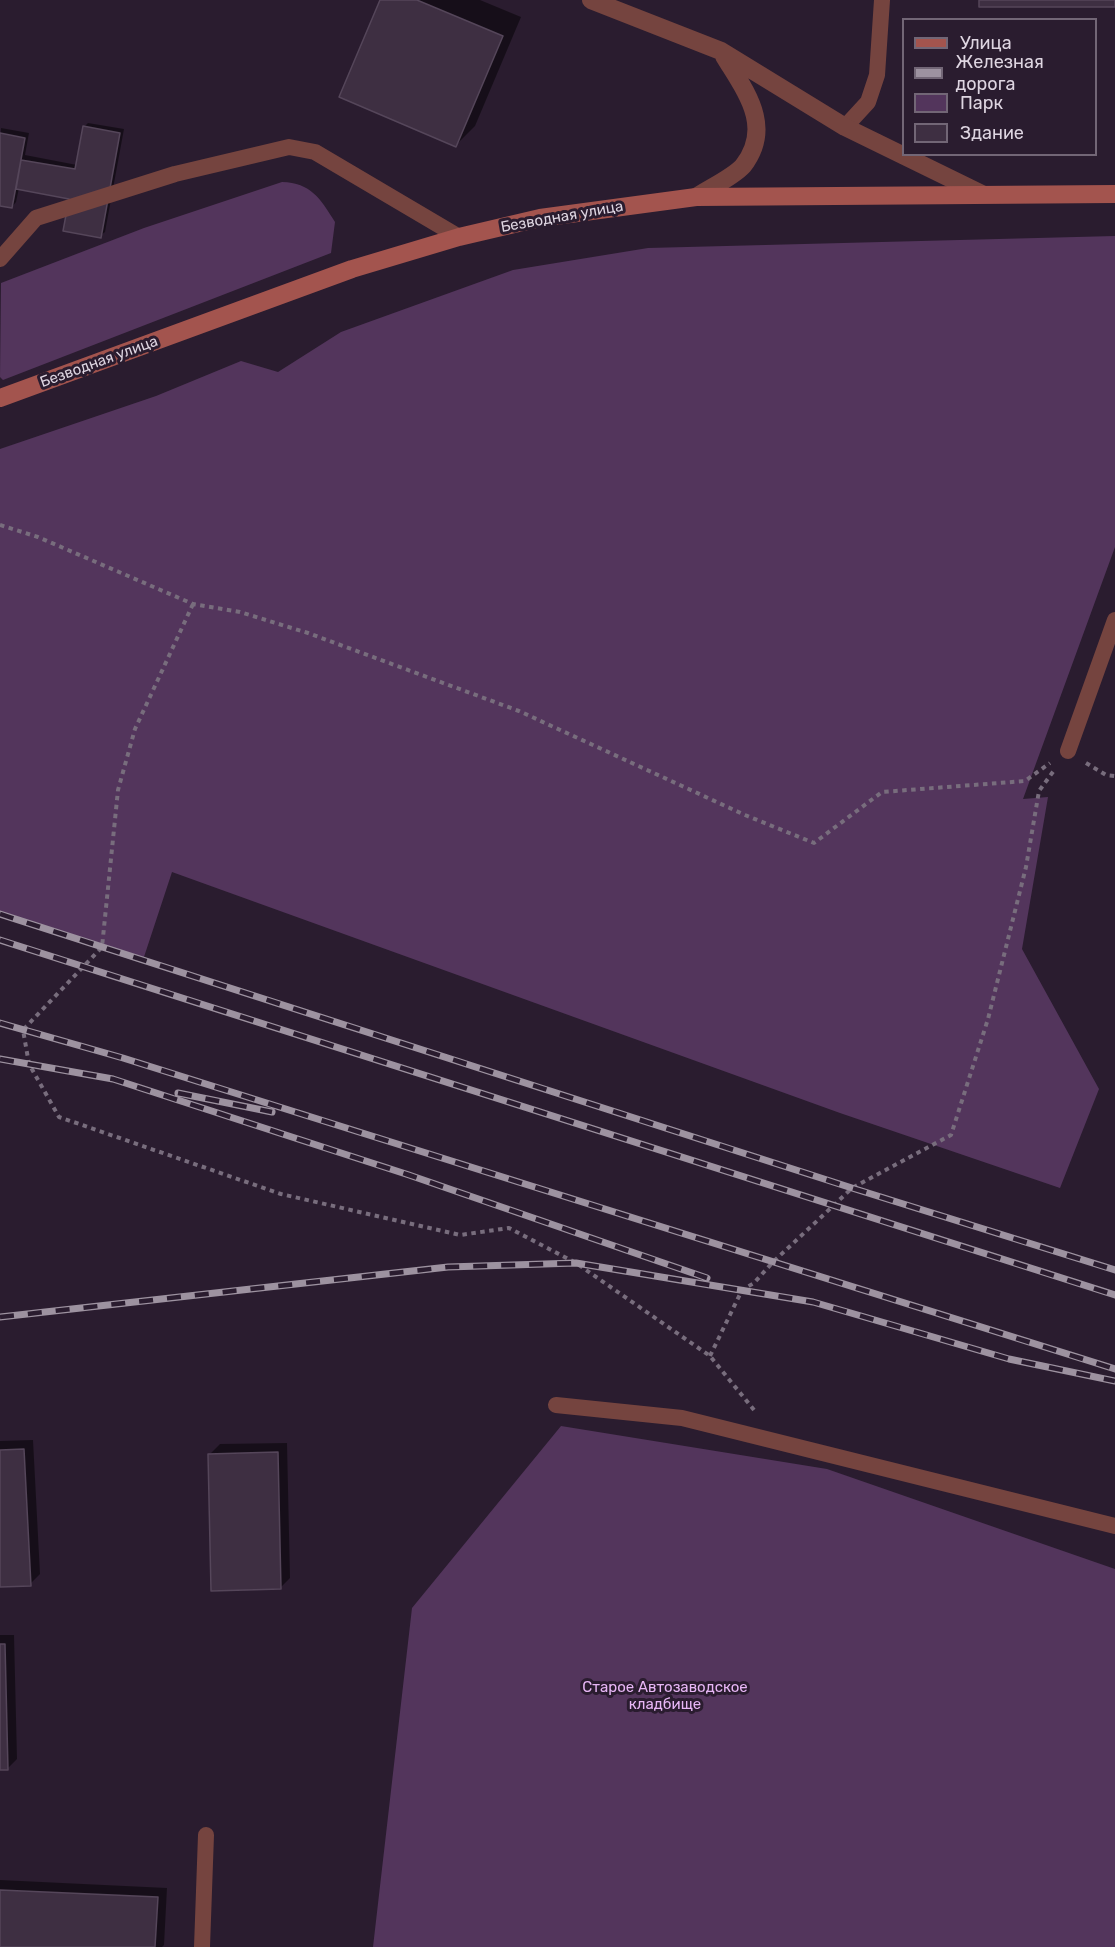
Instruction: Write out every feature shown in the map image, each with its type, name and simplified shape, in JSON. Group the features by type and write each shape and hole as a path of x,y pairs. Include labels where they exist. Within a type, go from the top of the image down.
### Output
{"main road":[{"name":"Безводная улица","path":"0,398 352,269 459,237 540,218 696,197 1115,194"}],"street":[{"path":"591,0 721,51 845,127 902,155"},
{"path":"696,197 742,167 757,140 755,107 721,51"},
{"path":"904,156 982,194"}],"lane":[{"path":"845,127 867,102 877,75 882,0"},
{"path":"0,259 36,218 175,174 289,147 315,152 459,237"},
{"path":"1068,751 1115,620"},
{"path":"556,1405 682,1418 1115,1526"},
{"path":"202,1947 206,1835"}],"path":[{"path":"0,525 38,537 193,604 240,612 308,633 519,711 745,815 814,843 882,792 1025,781 1068,751"},
{"path":"193,604 132,739 118,790 102,947 23,1030 29,1064 58,1117 281,1194 460,1235 509,1228 576,1263 710,1356 783,1445"},
{"path":"1068,751 1106,775 1115,776"},
{"path":"710,1356 742,1290 754,1283 773,1262 852,1188 951,1135 988,1019 1026,867 1039,792 1068,751"}],"green space":[{"path":"282,182 308,189 324,206 335,222 331,253 3,380 0,377 1,283 144,228"},
{"path":"1115,236 1115,547 1023,799 1048,797 1022,949 1099,1089 1060,1188 840,1113 172,872 142,963 0,917 0,449 156,396 241,361 278,372 341,332 513,270 648,248"},
{"name":"Старое Автозаводское кладбище","path":"561,1426 827,1469 1115,1569 1115,1947 373,1947 412,1608"}],"building":[{"path":"380,0 417,0 503,36 456,147 339,97"},
{"path":"979,0 1115,0 1115,7 979,7"},
{"path":"83,126 120,133 101,238 63,231 69,199 16,189 21,160 75,169"},
{"path":"0,133 25,138 12,208 0,206"},
{"path":"24,1449 31,1586 0,1587 0,1450"},
{"path":"278,1452 281,1589 211,1591 208,1454"},
{"path":"0,1644 5,1644 8,1770 0,1770"},
{"path":"0,1890 158,1897 155,1947 0,1947"}],"railway":[{"path":"0,914 852,1188 1115,1270"},
{"path":"0,940 1115,1295"},
{"path":"0,1023 123,1058 1115,1369"},
{"path":"0,1059 113,1079 409,1175 707,1278"},
{"path":"178,1093 272,1112"},
{"path":"0,1317 448,1267 576,1263 813,1302 1009,1359 1115,1381"}]}
